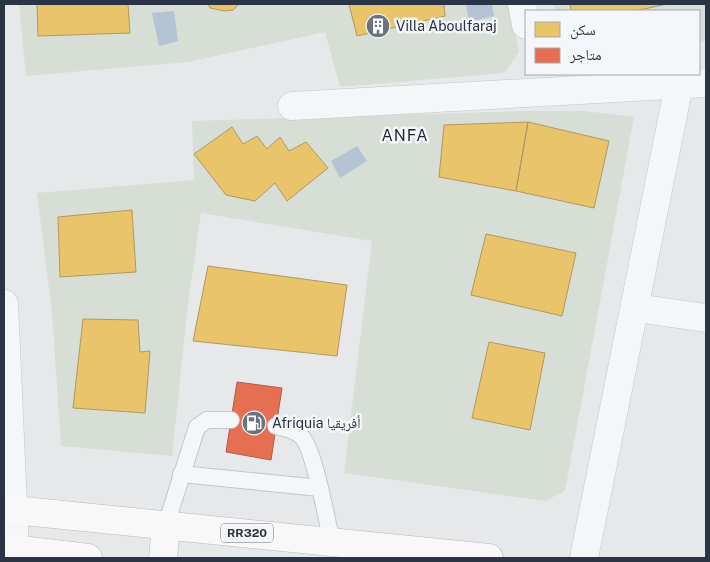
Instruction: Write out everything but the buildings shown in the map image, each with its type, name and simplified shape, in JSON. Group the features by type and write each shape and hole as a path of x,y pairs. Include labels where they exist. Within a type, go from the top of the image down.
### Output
{"highway":[{"name":"RR320","path":"9,510 166,525 332,550 489,558"},
{"path":"163,558 166,525"},
{"path":"9,548 88,558"}],"street":[{"path":"522,4 525,20"},
{"path":"292,106 538,84 679,85 706,83"},
{"path":"584,558 636,308 679,85"},
{"path":"4,304 9,548"},
{"path":"636,308 706,318"}],"lane":[{"path":"166,525 197,427 207,420 231,420"},
{"path":"276,426 302,437 320,488 332,550"},
{"path":"181,474 320,488"}],"shaded area":[{"path":"19,4 510,4 519,52 504,73 340,87 325,32 188,62 26,76"},
{"path":"554,4 706,4 706,41 700,42 700,10 555,10"},
{"path":"523,111 584,111 634,117 565,491 545,501 344,473 372,241 201,213 188,304 172,456 61,446 52,312 37,193 194,180 192,121"}],"water":[{"path":"466,4 492,4 494,16 469,22"},
{"path":"174,11 178,41 159,46 152,13"},
{"path":"357,146 367,161 340,178 331,161"}],"place":[{"name":"Villa Aboulfaraj","path":"378,26"},
{"name":"Afriquia أفريقيا","path":"254,423"}],"district":[{"name":"ANFA","path":"405,135"}]}
